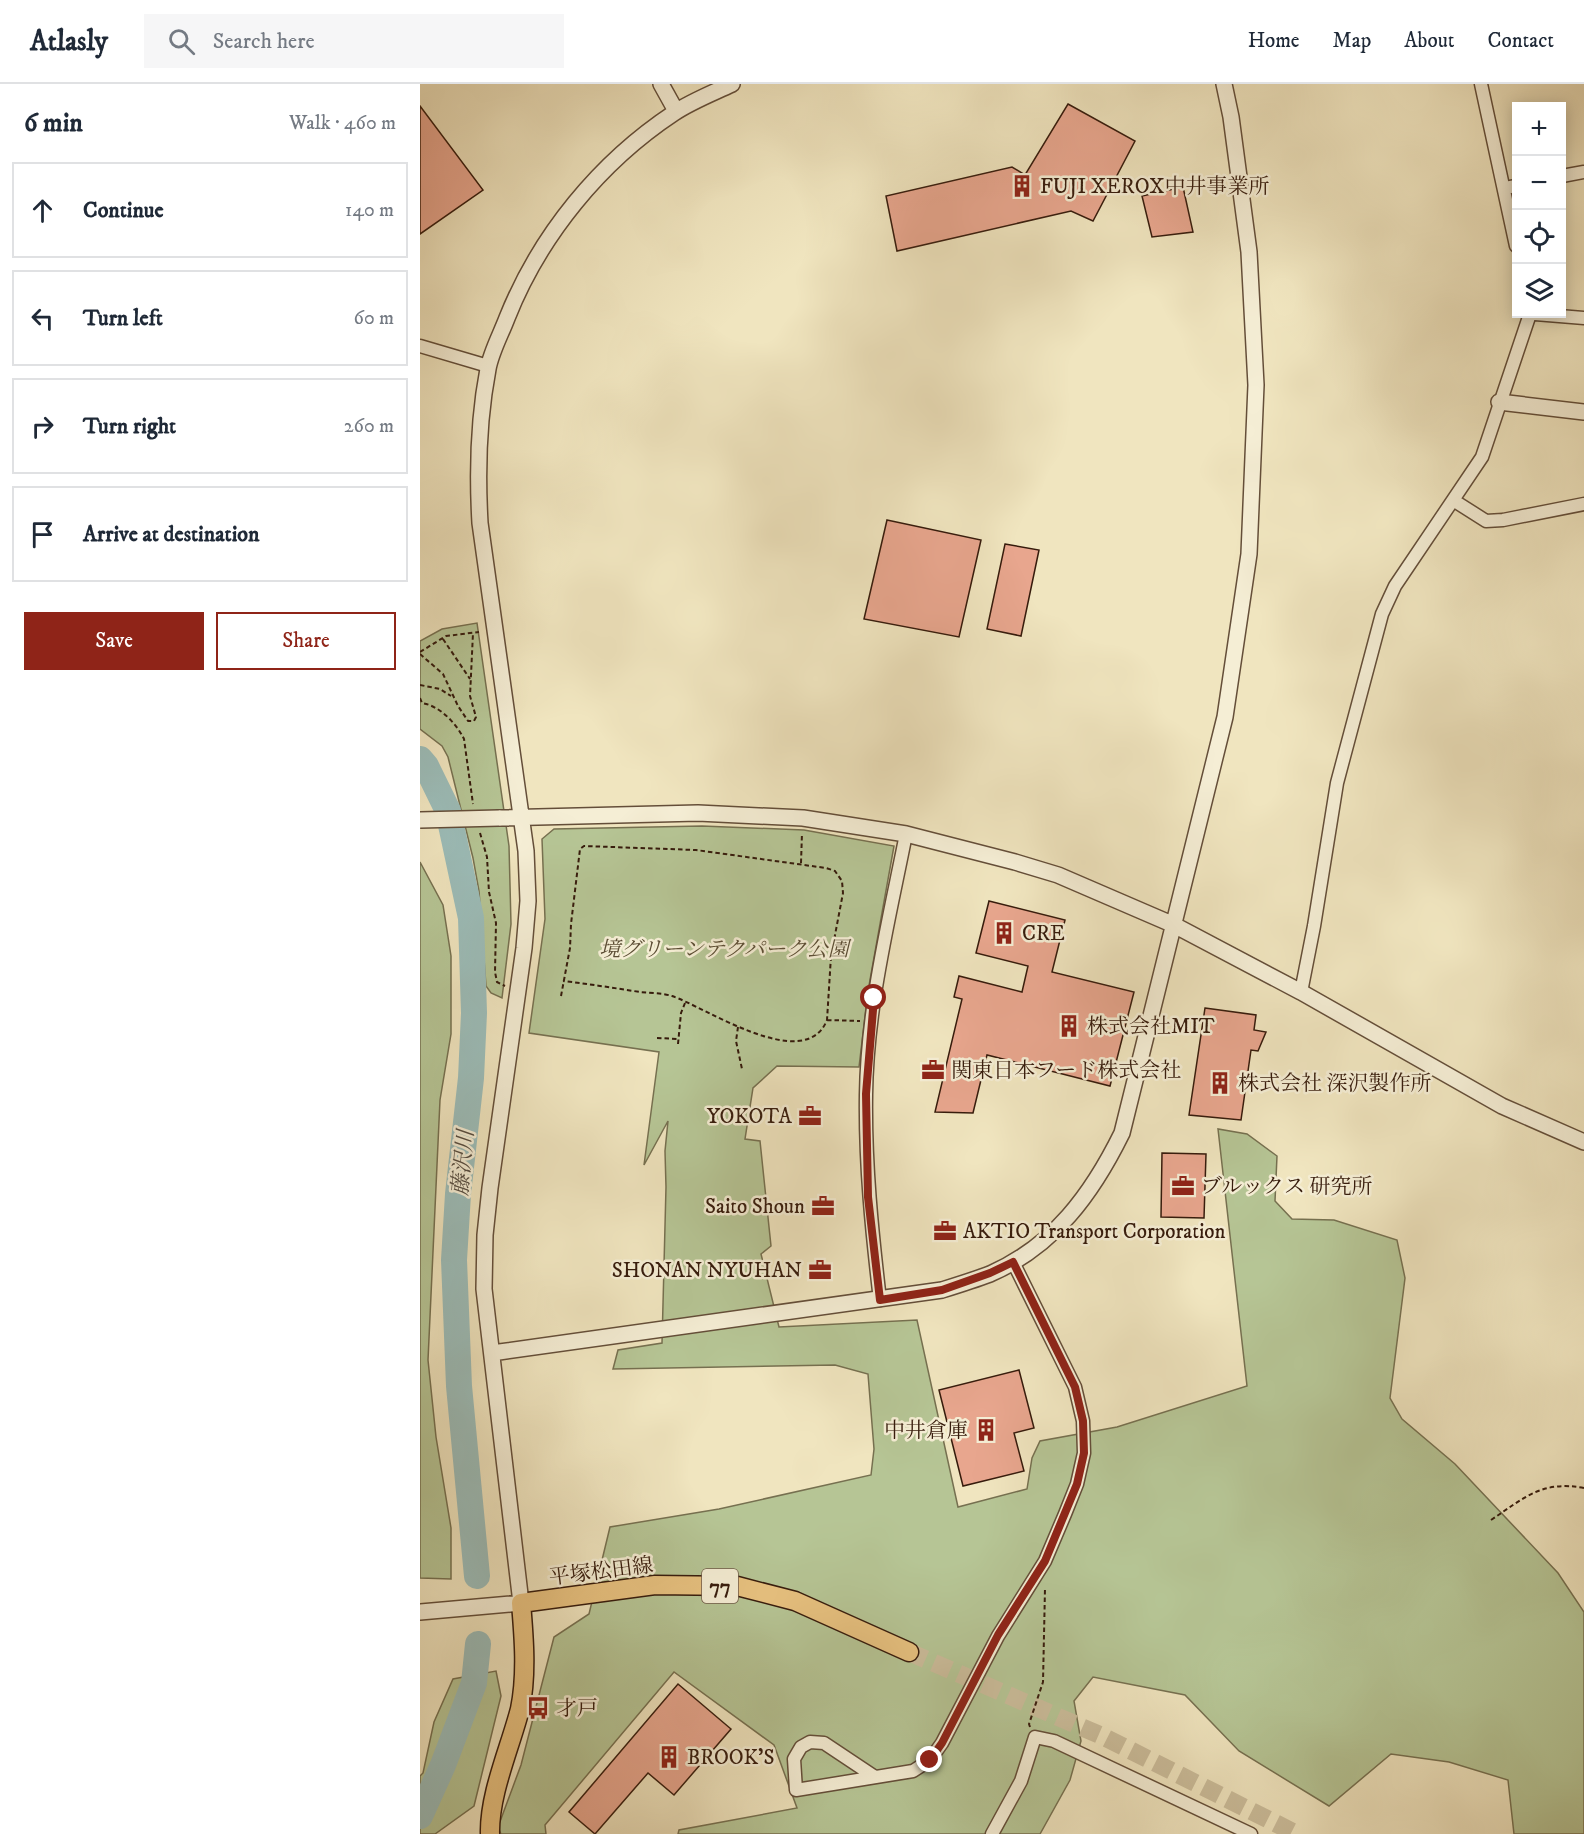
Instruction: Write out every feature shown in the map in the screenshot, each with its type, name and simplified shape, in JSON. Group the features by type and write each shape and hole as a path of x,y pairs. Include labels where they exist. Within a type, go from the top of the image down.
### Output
{"main road":[{"name":"平塚松田線","path":"520,1603 655,1585 737,1587 795,1601 909,1652"},
{"path":"490,1834 496,1789 520,1706 525,1652 520,1603"}],"street":[{"path":"661,84 676,111"},
{"path":"420,1612 520,1603 484,1289 485,1235 519,990 528,901 526,850 480,523 477,471 480,419 488,366 511,307 534,260 569,209 639,139 676,111 732,84"},
{"path":"492,1353 942,1290 1013,1262 1055,1231 1088,1194 1105,1167 1122,1133 1224,717 1249,554 1256,385 1249,252 1231,117 1224,84"},
{"path":"1481,84 1511,187 1513,210"},
{"path":"1566,175 1584,172"},
{"path":"1566,317 1584,318"},
{"path":"1301,992 1337,783 1382,614 1395,586 1482,458 1529,318"},
{"path":"420,346 488,366"},
{"path":"1499,402 1584,412"},
{"path":"1453,500 1486,521 1503,520 1584,504"},
{"path":"420,820 698,813 803,818 906,834 1015,862 1058,875 1174,925 1301,992 1502,1106 1584,1142"},
{"path":"880,1300 868,1197 866,1094 874,998 906,834"},
{"path":"875,1777 824,1743 810,1742 801,1747 794,1760 796,1790 913,1771 930,1760 942,1743 998,1635 1045,1561 1077,1484 1084,1453 1083,1421 1075,1387 1013,1262"},
{"path":"992,1834 1021,1781 1035,1737 1054,1741 1251,1834"}],"path":[{"path":"473,633 470,696 476,717 474,721 468,721 442,674 420,653 443,638 473,633"},
{"path":"443,638 470,679"},
{"path":"420,685 440,689 454,698"},
{"path":"420,698 421,703 438,708 464,739 475,812"},
{"path":"801,864 803,818"},
{"path":"477,823 487,857 489,892 496,923 497,982 519,990"},
{"path":"561,996 563,981 570,948 580,849 584,846 696,850 801,864 826,868 835,872 842,881 843,893 831,956 827,1020 824,1028 809,1040 760,1036 671,996 563,981"},
{"path":"678,1044 681,1013 686,1003"},
{"path":"827,1020 872,1021"},
{"path":"738,1027 736,1041 742,1069"},
{"path":"657,1038 678,1040"},
{"path":"1491,1520 1532,1493 1552,1486 1584,1488"},
{"path":"1029,1724 1043,1682 1045,1561"}],"green space":[{"path":"477,623 509,846 511,924 502,998 491,993 486,986 479,891 448,757 442,746 420,729 420,641 442,629"},
{"name":"境グリーンテクパーク公園","path":"702,826 804,830 894,846 868,991 859,1067 777,1066 753,1088 745,1139 760,1141 771,1246 761,1254 779,1327 917,1320 958,1507 1027,1489 1032,1458 1040,1441 1117,1427 1247,1386 1218,1129 1247,1134 1277,1156 1275,1201 1292,1219 1334,1220 1397,1240 1405,1278 1390,1398 1402,1419 1455,1464 1558,1573 1584,1612 1584,1834 1514,1834 1508,1780 1449,1762 1391,1754 1329,1806 1239,1751 1185,1695 1093,1677 1074,1701 1081,1741 1070,1780 1040,1834 678,1834 679,1830 797,1808 774,1745 674,1672 545,1825 546,1834 501,1834 498,1827 521,1765 554,1637 589,1614 610,1527 719,1509 871,1475 874,1449 868,1374 835,1365 613,1369 618,1350 662,1343 665,1151 668,1121 644,1165 659,1052 529,1033 545,919 542,839 554,829"},
{"path":"420,862 443,905 451,956 451,1034 440,1100 428,1360 436,1437 451,1528 451,1579 420,1578"},
{"path":"496,1671 501,1696 474,1806 435,1834 420,1834 420,1776 423,1773 434,1722 453,1679"}],"building":[{"name":"FUJI XEROX中井事業所","path":"1068,104 1135,141 1093,221 1071,211 897,251 886,196 1012,167 1025,175"},
{"path":"420,106 483,190 420,234"},
{"path":"1183,187 1193,232 1152,237 1142,196"},
{"path":"887,520 981,540 959,637 864,619"},
{"path":"1005,544 1039,550 1021,636 987,629"},
{"path":"989,901 1065,920 1052,972 1134,992 1110,1086 987,1055 973,1113 935,1112 962,999 954,997 959,976 1022,992 1028,966 976,953"},
{"name":"株式会社 深沢製作所","path":"1205,1008 1256,1015 1254,1030 1266,1032 1258,1051 1251,1050 1241,1120 1189,1115"},
{"name":"ブルックス 研究所","path":"1162,1153 1206,1154 1204,1218 1161,1217"},
{"name":"中井倉庫","path":"1019,1370 1034,1428 1014,1433 1024,1471 963,1486 939,1390"},
{"name":"BROOK'S","path":"678,1684 731,1729 674,1795 648,1773 595,1834 569,1812"}],"waterway":[{"name":"藤沢川","path":"420,759 426,766 448,811 471,918 474,1013 471,1078 458,1194 454,1260 459,1386 477,1576"},
{"name":"藤沢川","path":"420,1816 443,1765 474,1683 478,1644"}],"tunnel":[{"path":"909,1652 1102,1736 1297,1834"}],"place":[{"name":"FUJI XEROX中井事業所","path":"1022,186"},
{"name":"CRE","path":"1004,933"},
{"name":"株式会社MIT","path":"1069,1026"},
{"name":"関東日本フード株式会社","path":"933,1070"},
{"name":"株式会社 深沢製作所","path":"1220,1083"},
{"name":"YOKOTA","path":"810,1116"},
{"name":"ブルックス 研究所","path":"1183,1186"},
{"name":"Saito Shoun","path":"823,1206"},
{"name":"AKTIO Transport Corporation","path":"945,1231"},
{"name":"SHONAN NYUHAN","path":"820,1270"},
{"name":"中井倉庫","path":"986,1430"},
{"name":"才戸","path":"538,1708"},
{"name":"BROOK'S","path":"669,1757"}],"route":[{"path":"874,998 866,1094 868,1197 880,1300 942,1290 1013,1262 1075,1387 1083,1421 1084,1453 1077,1484 1045,1561 998,1635 942,1743 930,1760"}]}
